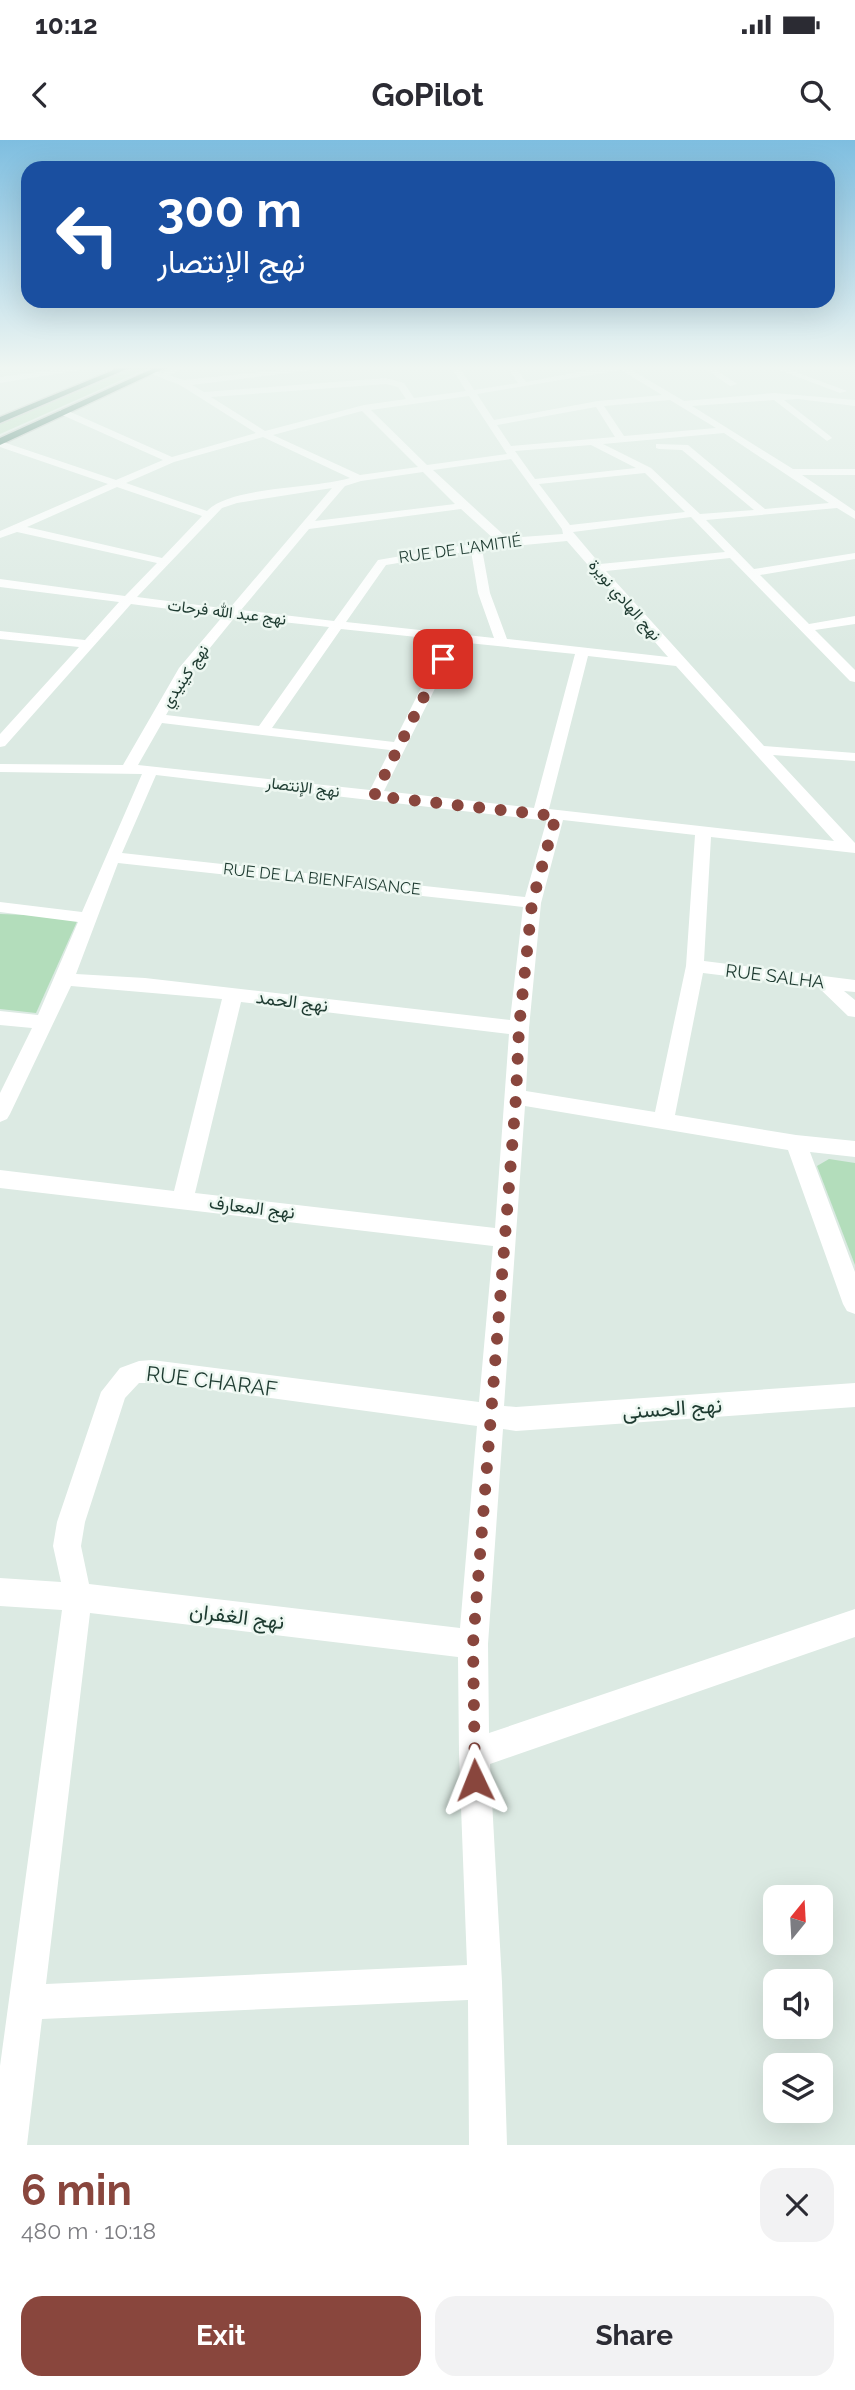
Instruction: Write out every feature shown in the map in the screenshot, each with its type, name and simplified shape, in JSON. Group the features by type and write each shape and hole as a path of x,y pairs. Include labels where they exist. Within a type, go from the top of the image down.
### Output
{"street":[{"path":"43,459 209,514"},
{"path":"0,535 176,459"},
{"path":"317,459 359,478"},
{"path":"416,459 463,506 504,542"},
{"path":"0,743 128,600 218,506 235,500 479,459"},
{"name":"نهج الهادي نويرة","path":"515,459 568,533 597,568 758,750"},
{"path":"624,459 647,470 667,486 855,678"},
{"path":"699,459 762,512"},
{"path":"771,459 855,516"},
{"path":"531,482 647,470"},
{"path":"792,472 855,472"},
{"name":"نهج كينيدي","path":"128,769 186,668 341,484"},
{"name":"RUE DE L'AMITIÉ","path":"263,730 335,624 382,562 694,516 839,505"},
{"path":"305,526 463,506"},
{"path":"16,528 166,562"},
{"path":"475,548 484,593 502,643"},
{"path":"597,568 735,554"},
{"path":"751,573 855,556"},
{"name":"نهج عبد الله فرحات","path":"0,583 232,613 680,662"},
{"path":"807,628 855,620"},
{"path":"0,635 88,644"},
{"path":"374,796 454,636"},
{"path":"488,2145 485,1982 474,1754 473,1644 516,1097 519,1028 532,903 582,652"},
{"path":"157,718 398,747"},
{"path":"758,750 855,757"},
{"path":"758,750 852,848"},
{"path":"0,788 7,768"},
{"name":"نهج الإنتصار","path":"7,768 151,769 852,848"},
{"path":"0,1114 65,979 151,769"},
{"path":"663,1122 695,966 703,833"},
{"name":"RUE DE LA BIENFAISANCE","path":"113,857 532,903"},
{"path":"0,907 88,918"},
{"name":"RUE SALHA","path":"695,966 855,985"},
{"name":"نهج الحمد","path":"65,979 233,994 519,1028"},
{"path":"823,982 855,1011"},
{"path":"183,1199 233,994"},
{"path":"0,1017 44,1022"},
{"path":"516,1097 796,1143 855,1149"},
{"path":"796,1143 855,1304"},
{"name":"نهج المعارف","path":"0,1179 505,1237"},
{"name":"RUE CHARAF","path":"8,2145 78,1597 67,1546 71,1522 114,1392 124,1378 140,1370 489,1417"},
{"name":"نهج الحسنى","path":"489,1417 516,1419 855,1395"},
{"name":"نهج الغفران","path":"0,1592 78,1597 473,1644"},
{"path":"474,1754 855,1623"},
{"path":"27,2002 485,1982"}],"green space":[{"path":"0,914 79,917 36,1013 0,1009"},
{"path":"829,1159 855,1163 855,1265 817,1166"}],"route":[{"path":"443,659 374,796 556,816 532,903 519,1028 516,1097 473,1644 475,1780"}]}
